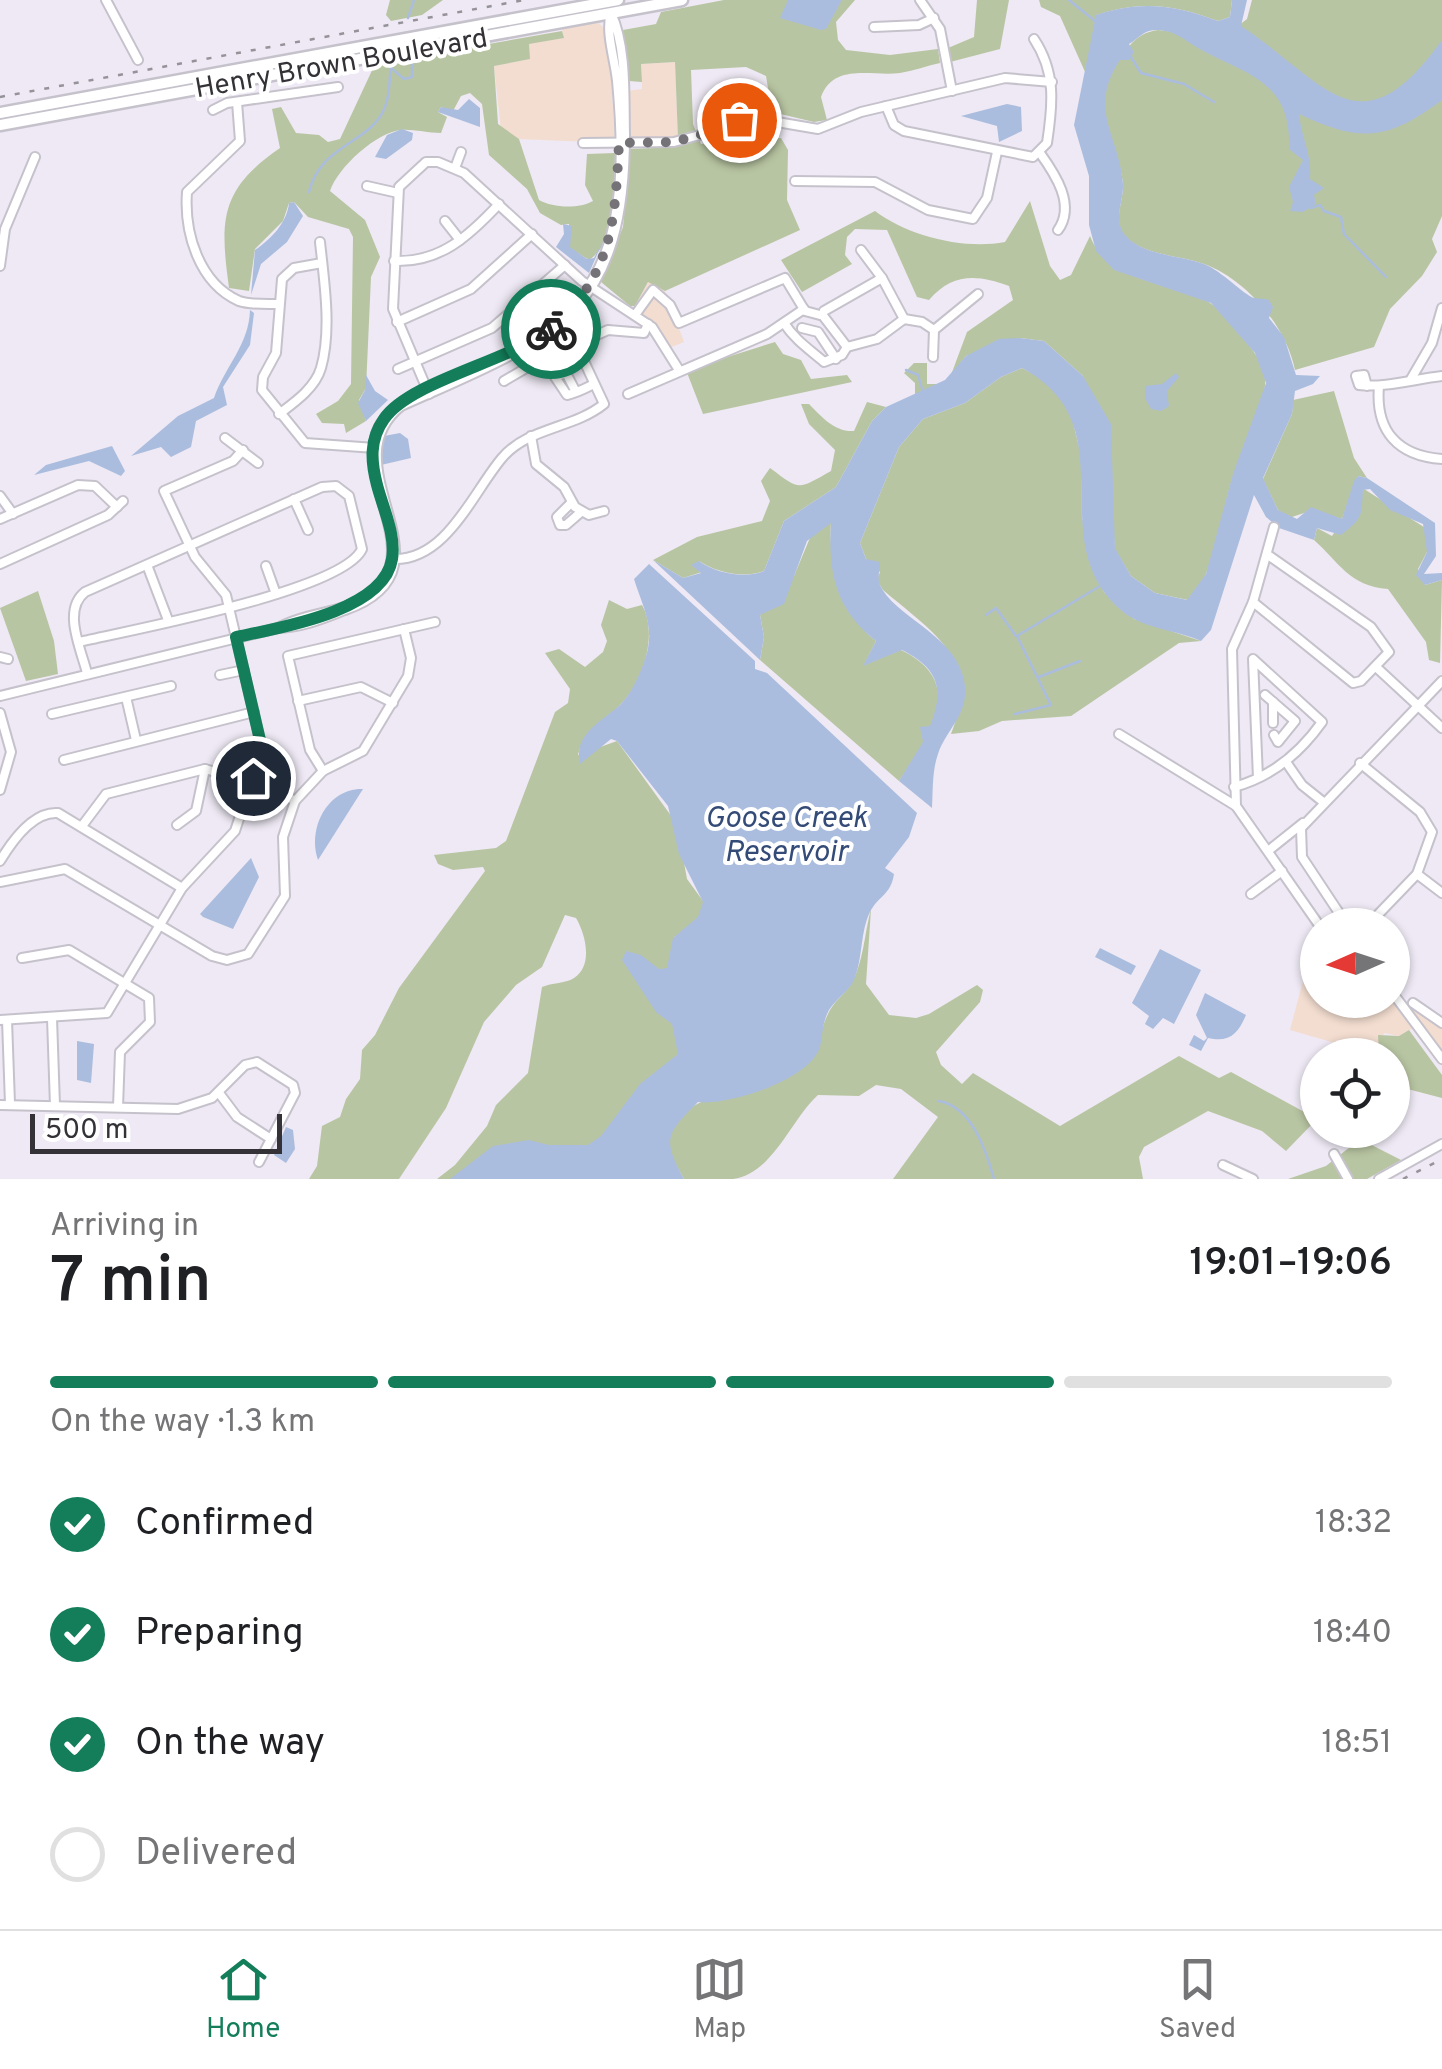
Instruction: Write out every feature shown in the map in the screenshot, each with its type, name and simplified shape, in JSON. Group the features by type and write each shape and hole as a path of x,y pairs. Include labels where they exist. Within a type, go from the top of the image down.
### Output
{"main road":[{"name":"Henry Brown Boulevard","path":"0,125 623,4 682,0"},
{"path":"592,11 610,13 623,4"},
{"name":"Henry Brown Boulevard","path":"0,113 592,11"}],"street":[{"path":"106,0 138,60"},
{"path":"920,0 940,29 952,90"},
{"path":"613,29 623,4"},
{"path":"592,11 613,29"},
{"path":"0,694 278,628 366,597 386,577 394,559 374,448 383,420 394,408 539,338 591,286 615,224 622,143 610,13"},
{"path":"874,26 918,25 934,18"},
{"path":"886,106 894,125 904,131 1026,158 1040,153 1049,137 1052,82 1050,62 1034,39"},
{"path":"582,143 674,142 777,122 818,129 886,106 1005,78 1052,82"},
{"path":"213,110 237,102 338,87"},
{"path":"237,102 240,141 187,192 198,258 207,276 240,301 279,304"},
{"path":"455,168 461,152"},
{"path":"795,181 876,182 928,210 974,220 987,198 997,152"},
{"path":"1040,153 1060,187 1066,220 1058,230"},
{"path":"0,266 5,228 35,157"},
{"path":"428,392 393,309 398,193 405,178 426,162 455,168 565,265 648,324 679,370"},
{"path":"367,186 398,193"},
{"path":"394,261 424,261 460,240 499,204"},
{"path":"445,221 460,240"},
{"path":"397,322 471,289 532,234"},
{"path":"279,414 302,396 320,370 320,242"},
{"path":"861,250 882,278 904,319"},
{"path":"322,263 290,270 281,282 276,354 259,390 306,443 374,448"},
{"path":"398,369 492,328 565,265"},
{"path":"635,315 653,290 670,305 678,323 786,278 846,347"},
{"path":"628,394 784,323 817,314 882,278"},
{"path":"934,357 934,330 948,314 978,294"},
{"path":"1411,380 1432,342 1442,308"},
{"path":"817,314 805,327 826,340 836,359"},
{"path":"784,323 798,342 812,348 820,360 836,359 846,347 877,339 904,319 922,322 934,330"},
{"path":"504,381 547,356 554,345 576,344 608,330 644,333 648,324"},
{"path":"394,559 420,554 460,518 503,457 531,436 574,424 603,405 576,344"},
{"path":"1367,386 1442,376"},
{"path":"576,392 594,384"},
{"path":"1378,386 1380,417 1394,444 1423,457 1442,459"},
{"path":"531,436 536,464 564,488 581,512"},
{"path":"225,438 258,462"},
{"path":"242,450 233,460 164,490 189,546 222,588 228,607 261,747 252,782 232,837 182,888 104,1015 4,1020 5,1105 178,1109 218,1093 252,1062 292,1085 293,1103 259,1162"},
{"path":"0,519 88,484 120,504 108,515 0,564"},
{"path":"79,642 228,607 333,575 355,560 362,549 352,501 342,488 322,487 78,598 73,616 79,642 87,672"},
{"path":"0,496 12,514"},
{"path":"294,500 308,530"},
{"path":"571,503 557,517 560,525 566,525 581,512 604,510"},
{"path":"1236,806 1234,643 1253,602 1274,527"},
{"path":"1253,602 1353,683 1376,667 1389,649 1374,630 1268,555"},
{"path":"147,565 168,620"},
{"path":"266,566 276,594"},
{"path":"323,771 310,750 288,656 435,622"},
{"path":"0,882 65,870 219,959 242,957 255,948 287,889 284,837 295,801 323,771 364,751 410,669 404,629"},
{"path":"1234,643 1322,720 1286,762 1234,787"},
{"path":"1253,659 1258,778"},
{"path":"1376,667 1442,728"},
{"path":"220,675 244,670"},
{"path":"1254,708 1269,698 1278,681"},
{"path":"1268,851 1303,823 1442,681"},
{"path":"52,714 171,686"},
{"path":"298,701 361,687 393,703"},
{"path":"126,697 136,740"},
{"path":"1269,698 1273,722"},
{"path":"1269,698 1295,723 1278,742 1274,735"},
{"path":"64,760 254,712"},
{"path":"0,790 11,758 1,717"},
{"path":"1119,734 1236,806 1307,908"},
{"path":"1286,762 1322,801"},
{"path":"1360,763 1428,822 1431,844 1417,874 1384,908"},
{"path":"82,826 106,794 206,769 252,782 295,801"},
{"path":"176,825 182,826 196,811 206,769"},
{"path":"0,861 45,812 58,812 182,888"},
{"path":"1303,823 1298,839 1302,858 1336,908"},
{"path":"1252,894 1282,871"},
{"path":"1417,874 1442,893"},
{"path":"22,958 69,950 149,998 152,1015 120,1052 118,1107"},
{"path":"1413,1003 1442,1022"},
{"path":"1410,1016 1442,1059"},
{"path":"52,1018 55,1106"},
{"path":"218,1093 237,1117 271,1139"},
{"path":"1379,1179 1442,1144"},
{"path":"1334,1154 1348,1179"},
{"path":"1223,1164 1253,1179"}],"shaded area":[{"path":"599,23 605,29 610,59 615,143 519,139 501,130 494,66 529,59 528,44 563,38 562,28"},
{"path":"675,62 678,139 633,140 629,137 627,91 642,89 641,64"},
{"path":"649,281 665,291 684,342 664,350 656,332 631,313"},
{"path":"1300,992 1300,1018 1410,1017 1417,1026 1399,1036 1384,1033 1383,1038 1318,1038 1290,1030"},
{"path":"1410,1004 1442,1023 1442,1050 1410,1009"}],"green space":[{"path":"390,0 443,0 422,15 391,21 386,15"},
{"path":"724,0 855,0 836,22 838,40 846,50 890,55 938,49 940,63 900,73 855,73 835,79 821,97 827,120 814,122 772,112 766,76 746,67 691,70 693,124 701,144 781,138 788,150 787,200 800,230 665,291 648,282 635,306 630,306 601,282 623,227 630,149 678,147 678,139 675,62 641,64 642,82 629,81 623,30 656,24 661,12"},
{"path":"977,0 1009,0 1000,49 950,62 948,48 974,37"},
{"path":"1039,0 1232,0 1230,17 1218,21 1158,6 1128,7 1097,15 1086,74 1060,16 1041,7"},
{"path":"1252,0 1442,0 1442,59 1406,95 1343,113 1238,26 1247,19"},
{"path":"1158,30 1174,32 1249,70 1299,113 1442,100 1442,216 1432,239 1437,252 1422,276 1390,309 1374,347 1295,370 1273,321 1235,281 1204,264 1142,248 1125,236 1119,217 1123,184 1104,114 1105,86 1130,45 1142,35"},
{"path":"562,31 564,38 529,44 530,59 494,66 498,124 519,139 539,200 551,205 573,206 593,201 585,185 587,154 615,153 611,226 599,251 589,260 570,248 569,224 561,225 540,213 527,189 489,155 482,104 470,93 461,96 453,111 441,107 438,112 447,117 441,133 401,130 381,137 350,162 330,191 365,220 380,257 371,277 366,388 359,400 366,421 346,433 344,424 322,423 316,414 338,401 351,384 353,237 349,229 308,217 294,202 289,203 283,221 255,249 249,291 229,288 225,244 228,209 245,178 280,148 272,109 281,107 296,133 319,135 328,142 340,139 375,64"},
{"path":"1030,201 1050,266 1060,280 1071,275 1090,236 1110,264 1124,272 1189,293 1215,306 1260,363 1265,385 1260,409 1232,480 1204,579 1188,600 1155,593 1131,576 1115,549 1110,489 1083,376 1044,341 1020,338 966,356 951,375 967,332 1013,300 1009,286 966,278 947,285 929,300 917,297 887,230 855,229 847,237 845,255 852,264 802,292 781,260 875,211 903,228 937,239 972,244 1005,242"},
{"path":"775,342 783,354 801,360 811,379 847,375 852,382 703,414 686,370"},
{"path":"914,363 927,363 927,384 939,384 915,395 915,383 904,373"},
{"path":"1022,368 1047,381 1070,410 1081,455 1082,518 1104,592 1134,619 1201,641 1179,643 1071,716 1002,721 979,731 951,734 959,708 957,667 936,636 883,590 877,580 880,572 866,559 860,543 899,447 923,419 965,403 1001,377"},
{"path":"1334,391 1354,458 1367,478 1358,476 1342,519 1310,511 1289,518 1278,510 1263,479 1292,414 1293,400"},
{"path":"867,402 886,407 872,421 836,487 784,521 764,571 730,573 699,561 702,572 683,578 653,560 697,537 762,521 770,501 761,481 770,468 799,485 831,471 835,450 809,424 801,404 809,404 834,426 854,431"},
{"path":"1364,489 1427,529 1427,552 1418,569 1425,585 1442,580 1440,663 1429,660 1426,642 1388,589 1354,578 1314,540 1317,528 1332,536"},
{"path":"831,522 835,571 846,603 876,641 864,665 901,650 921,663 933,678 938,693 931,728 899,781 760,660 764,637 760,615 794,576 812,533"},
{"path":"38,591 54,641 58,674 26,681 0,608"},
{"path":"609,600 627,609 642,605 649,642 631,692 591,731 578,755 617,741 677,824 687,879 703,901 704,914 694,930 674,937 695,1053 592,1148 466,1179 437,1179 455,1165 487,1126 496,1105 528,1073 542,987 571,980 584,965 582,932 576,918 565,915 542,967 516,985 484,1022 446,1108 399,1179 309,1179 317,1166 322,1126 340,1117 346,1099 360,1079 362,1050 375,1035 399,988 485,871 483,867 453,870 438,864 434,855 496,848 506,841 555,712 568,703 570,689 545,653 559,649 585,667 603,652 607,641 601,625"},
{"path":"871,909 866,984 889,1015 916,1018 977,985 983,990 980,1002 936,1052 941,1065 962,1084 973,1073 1060,1126 1179,1056 1219,1078 1231,1072 1300,1110 1300,1137 1286,1151 1262,1131 1208,1111 1144,1147 1139,1157 1143,1179 893,1179 938,1117 901,1089 876,1085 859,1096 818,1095 770,1157 747,1175 733,1179 684,1179 667,1149 673,1127 685,1112 703,1101 787,1077 803,1067 816,1049 830,1010 855,976"},
{"path":"1409,1030 1442,1075 1442,1098 1410,1090 1410,1038 1378,1035 1399,1036"},
{"path":"1349,1148 1378,1148 1401,1160 1367,1179 1288,1179 1326,1166"}],"water":[{"path":"788,0 842,0 826,29 821,30 780,18"},
{"path":"1232,0 1247,0 1241,26 1342,98 1364,101 1388,95 1413,75 1442,40 1442,100 1405,124 1357,133 1299,114 1310,179 1324,188 1314,195 1316,204 1303,212 1290,211 1293,202 1289,187 1303,160 1289,149 1288,126 1274,94 1249,74 1178,36 1151,30 1129,44 1134,52 1129,60 1120,60 1110,78 1105,108 1123,184 1119,217 1126,236 1142,248 1204,264 1250,296 1269,300 1273,307 1269,318 1284,337 1296,375 1320,376 1313,384 1295,391 1292,414 1263,478 1278,510 1297,519 1311,507 1342,519 1354,481 1358,476 1367,478 1435,523 1436,556 1424,574 1442,573 1442,580 1425,585 1416,575 1427,552 1423,524 1390,510 1370,489 1363,490 1358,520 1341,535 1317,528 1314,540 1279,528 1266,517 1254,495 1211,630 1201,641 1140,622 1122,611 1098,583 1086,551 1079,452 1072,421 1054,392 1022,368 1001,377 965,403 923,419 899,447 860,543 866,559 880,562 879,582 887,596 947,648 963,676 965,700 938,754 932,808 899,781 923,742 920,727 930,726 935,713 935,681 924,664 902,650 863,666 876,641 851,616 837,588 831,558 831,523 807,541 784,604 760,615 764,637 760,660 653,560 683,578 701,573 691,565 699,561 730,574 764,571 784,521 836,487 872,421 886,407 945,380 966,356 999,339 1020,338 1044,341 1083,376 1111,424 1115,548 1131,576 1155,593 1187,600 1206,574 1233,474 1266,383 1255,353 1211,303 1114,270 1096,251 1089,225 1089,176 1074,125 1096,15 1128,7 1158,6 1218,21 1230,17"},
{"path":"469,99 480,108 480,127 438,112 441,107 458,110"},
{"path":"1007,104 1021,107 1022,131 999,142 997,126 961,116"},
{"path":"402,129 413,133 412,140 386,159 375,157 387,135"},
{"path":"294,202 303,216 287,242 261,264 251,295 255,250 277,230 289,203"},
{"path":"563,224 572,226 570,247 587,259 594,258 604,239 589,273 556,247 564,234"},
{"path":"250,310 254,313 250,345 223,387 227,405 196,421 191,447 171,457 161,447 131,456 178,416 214,398 241,345"},
{"path":"1176,373 1179,377 1167,391 1169,406 1161,411 1151,409 1145,398 1145,386 1162,384"},
{"path":"366,375 375,391 388,400 366,421 358,403 365,390"},
{"path":"400,433 408,439 411,458 381,465 384,436"},
{"path":"112,446 125,471 121,476 89,461 34,475 46,465"},
{"name":"Goose Creek Reservoir","path":"649,564 755,661 755,669 767,673 917,813 909,837 885,868 894,874 892,881 870,912 854,980 829,1010 813,1059 785,1080 766,1088 728,1100 698,1102 679,1122 671,1138 672,1155 684,1179 450,1179 493,1146 529,1140 549,1145 588,1145 601,1136 640,1084 678,1054 672,1024 656,1012 622,960 626,951 641,955 659,969 667,968 673,938 698,917 703,902 679,854 668,806 617,741 611,739 580,764 579,753 585,736 625,699 644,662 649,630 634,579"},
{"path":"363,789 318,860 315,836 323,812 339,795"},
{"path":"251,858 259,877 233,929 203,917 200,914"},
{"path":"1100,948 1136,966 1131,975 1095,957"},
{"path":"1160,949 1201,970 1174,1024 1163,1018 1153,1029 1145,1024 1149,1016 1132,1003"},
{"path":"1205,993 1246,1015 1232,1036 1208,1038 1201,1051 1189,1045 1194,1035 1204,1041 1207,1038 1196,1015"},
{"path":"77,1041 94,1044 91,1083 77,1080"},
{"path":"286,1127 293,1130 295,1149 286,1163 274,1155"}],"waterway":[{"path":"408,18 414,0"},
{"path":"1069,0 1095,21"},
{"path":"309,192 324,163 378,119 387,103 391,68 404,79 412,77 412,55"},
{"path":"1131,57 1141,73 1184,84 1214,102"},
{"path":"1311,208 1320,205 1324,211 1341,217 1344,234 1386,277"},
{"path":"906,370 918,375 923,392"},
{"path":"1015,714 1051,705 1017,636 1100,586"},
{"path":"986,615 996,608 1016,636"},
{"path":"1039,677 1080,661"},
{"path":"939,1101 951,1105 969,1121 982,1143 994,1179"}],"railway":[{"path":"0,97 524,0"},
{"path":"1403,1179 1442,1159"}],"way so far":[{"path":"551,329 590,285 610,241 617,203 619,143 674,142 728,127 734,118 739,120"}],"route":[{"path":"253,778 261,747 236,637 335,610 360,600 380,585 389,571 393,549 372,464 372,448 383,420 413,396 517,350 551,329"}]}
